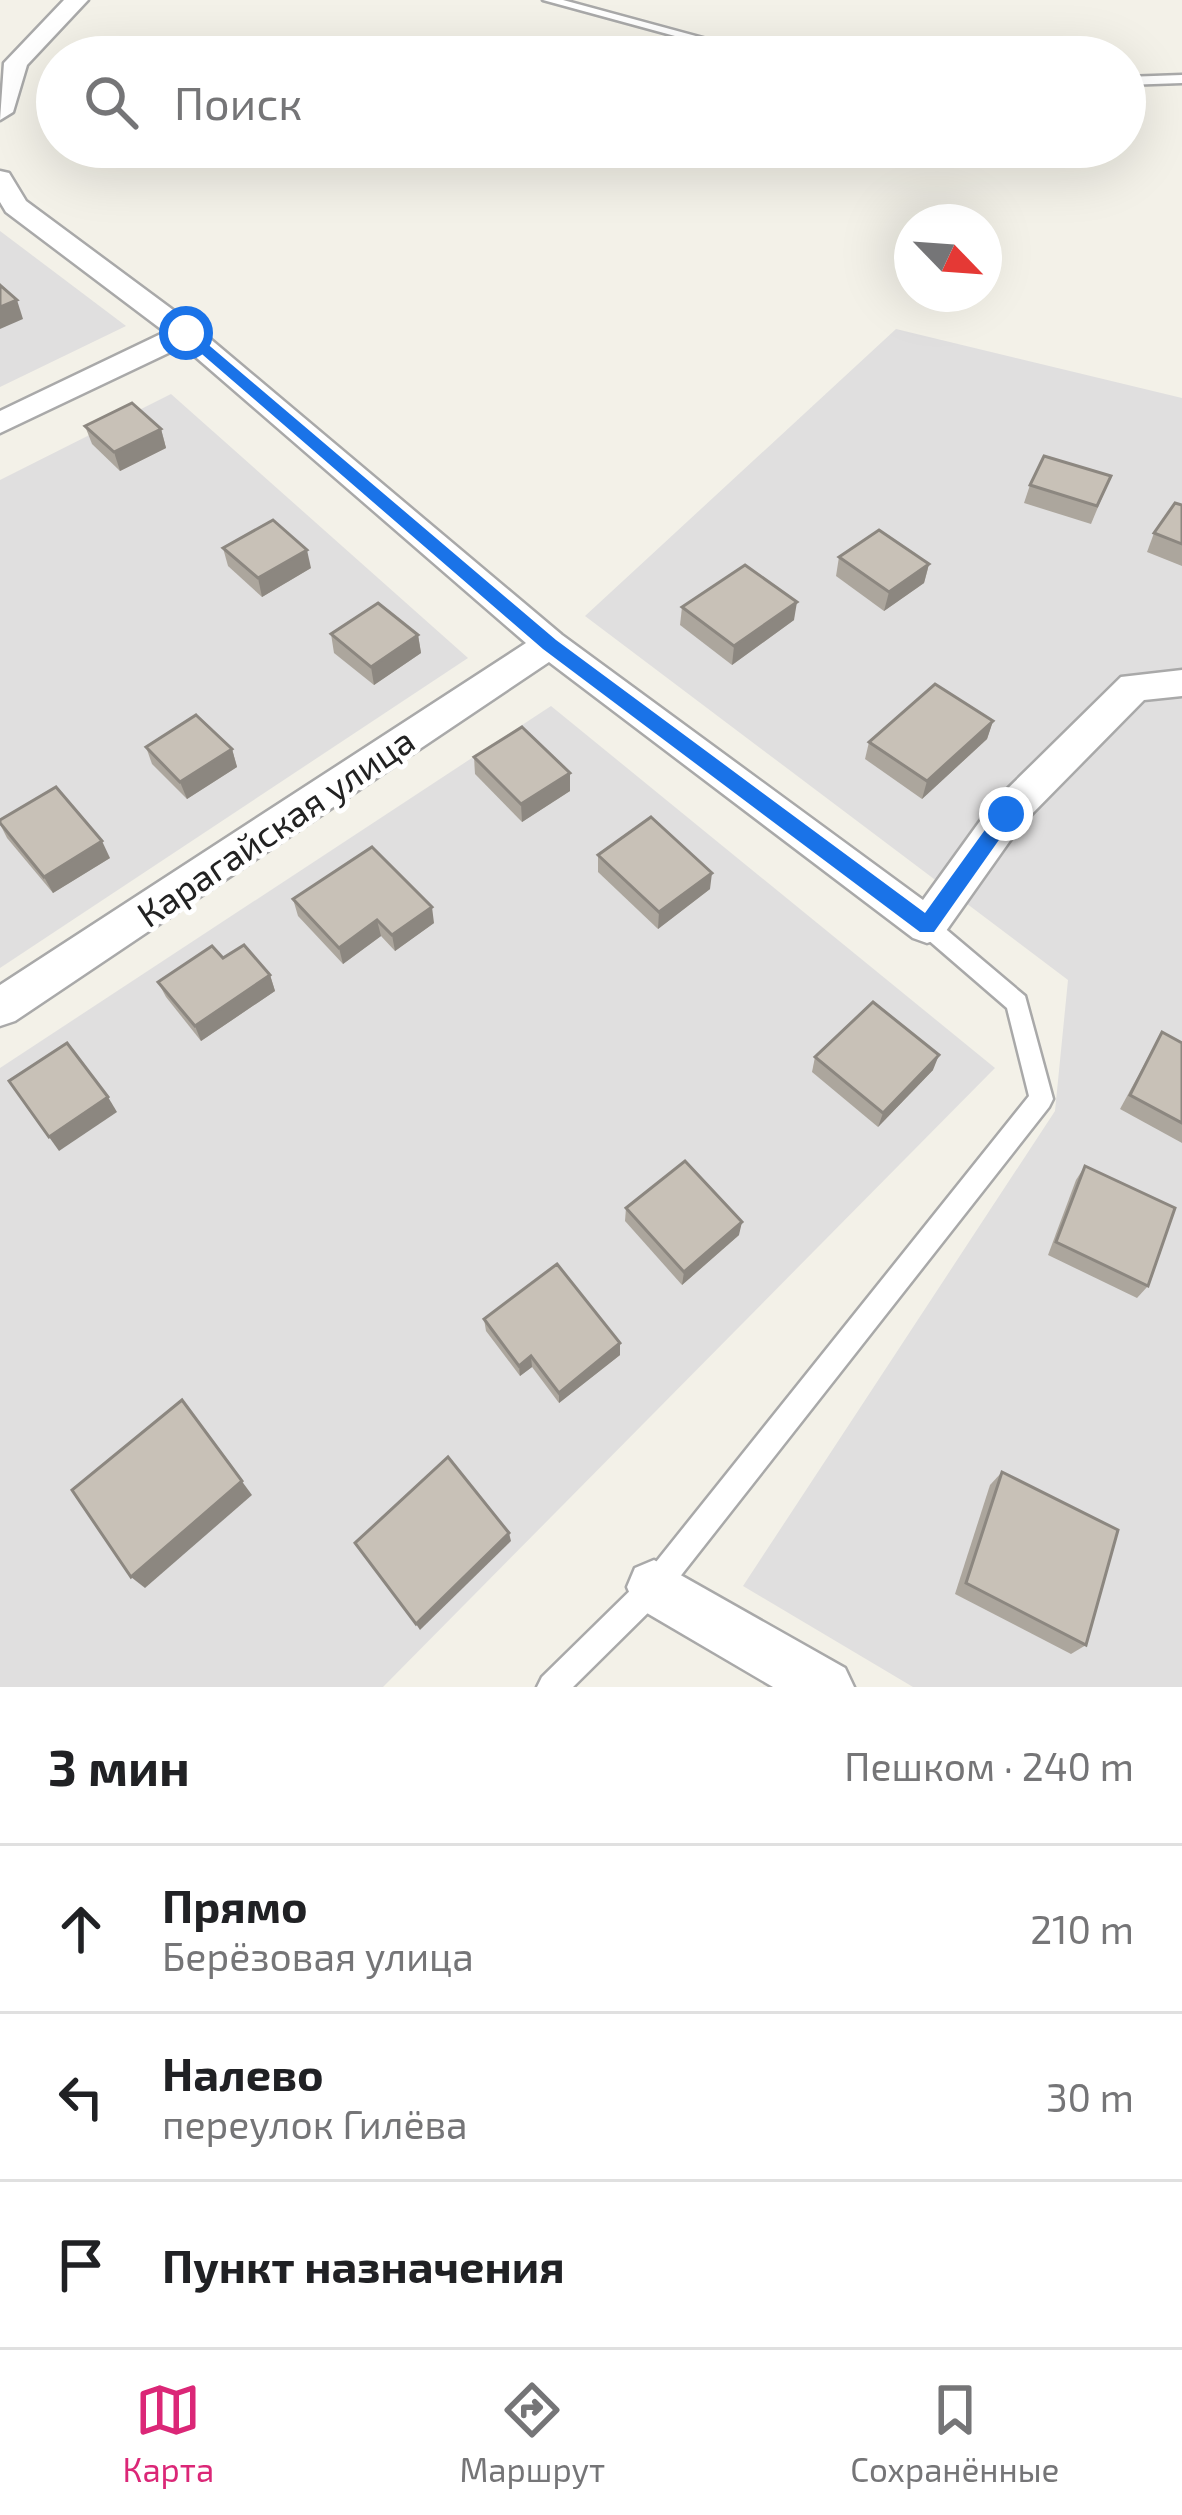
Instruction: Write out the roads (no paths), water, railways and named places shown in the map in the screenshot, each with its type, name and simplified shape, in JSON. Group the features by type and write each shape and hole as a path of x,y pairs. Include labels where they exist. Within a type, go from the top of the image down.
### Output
{"street":[{"path":"42,36 77,0"},
{"path":"0,112 16,63 36,42"},
{"path":"0,179 16,206 186,333 550,644 927,926 1006,814 1134,687 1182,683"},
{"path":"0,423 186,333"},
{"name":"Карагайская улица","path":"0,1008 550,644"},
{"path":"654,1587 826,1687"}],"lane":[{"path":"549,0 687,36"},
{"path":"1146,80 1182,79"},
{"path":"552,1687 654,1587 1041,1099 1017,1004 927,926"}]}
